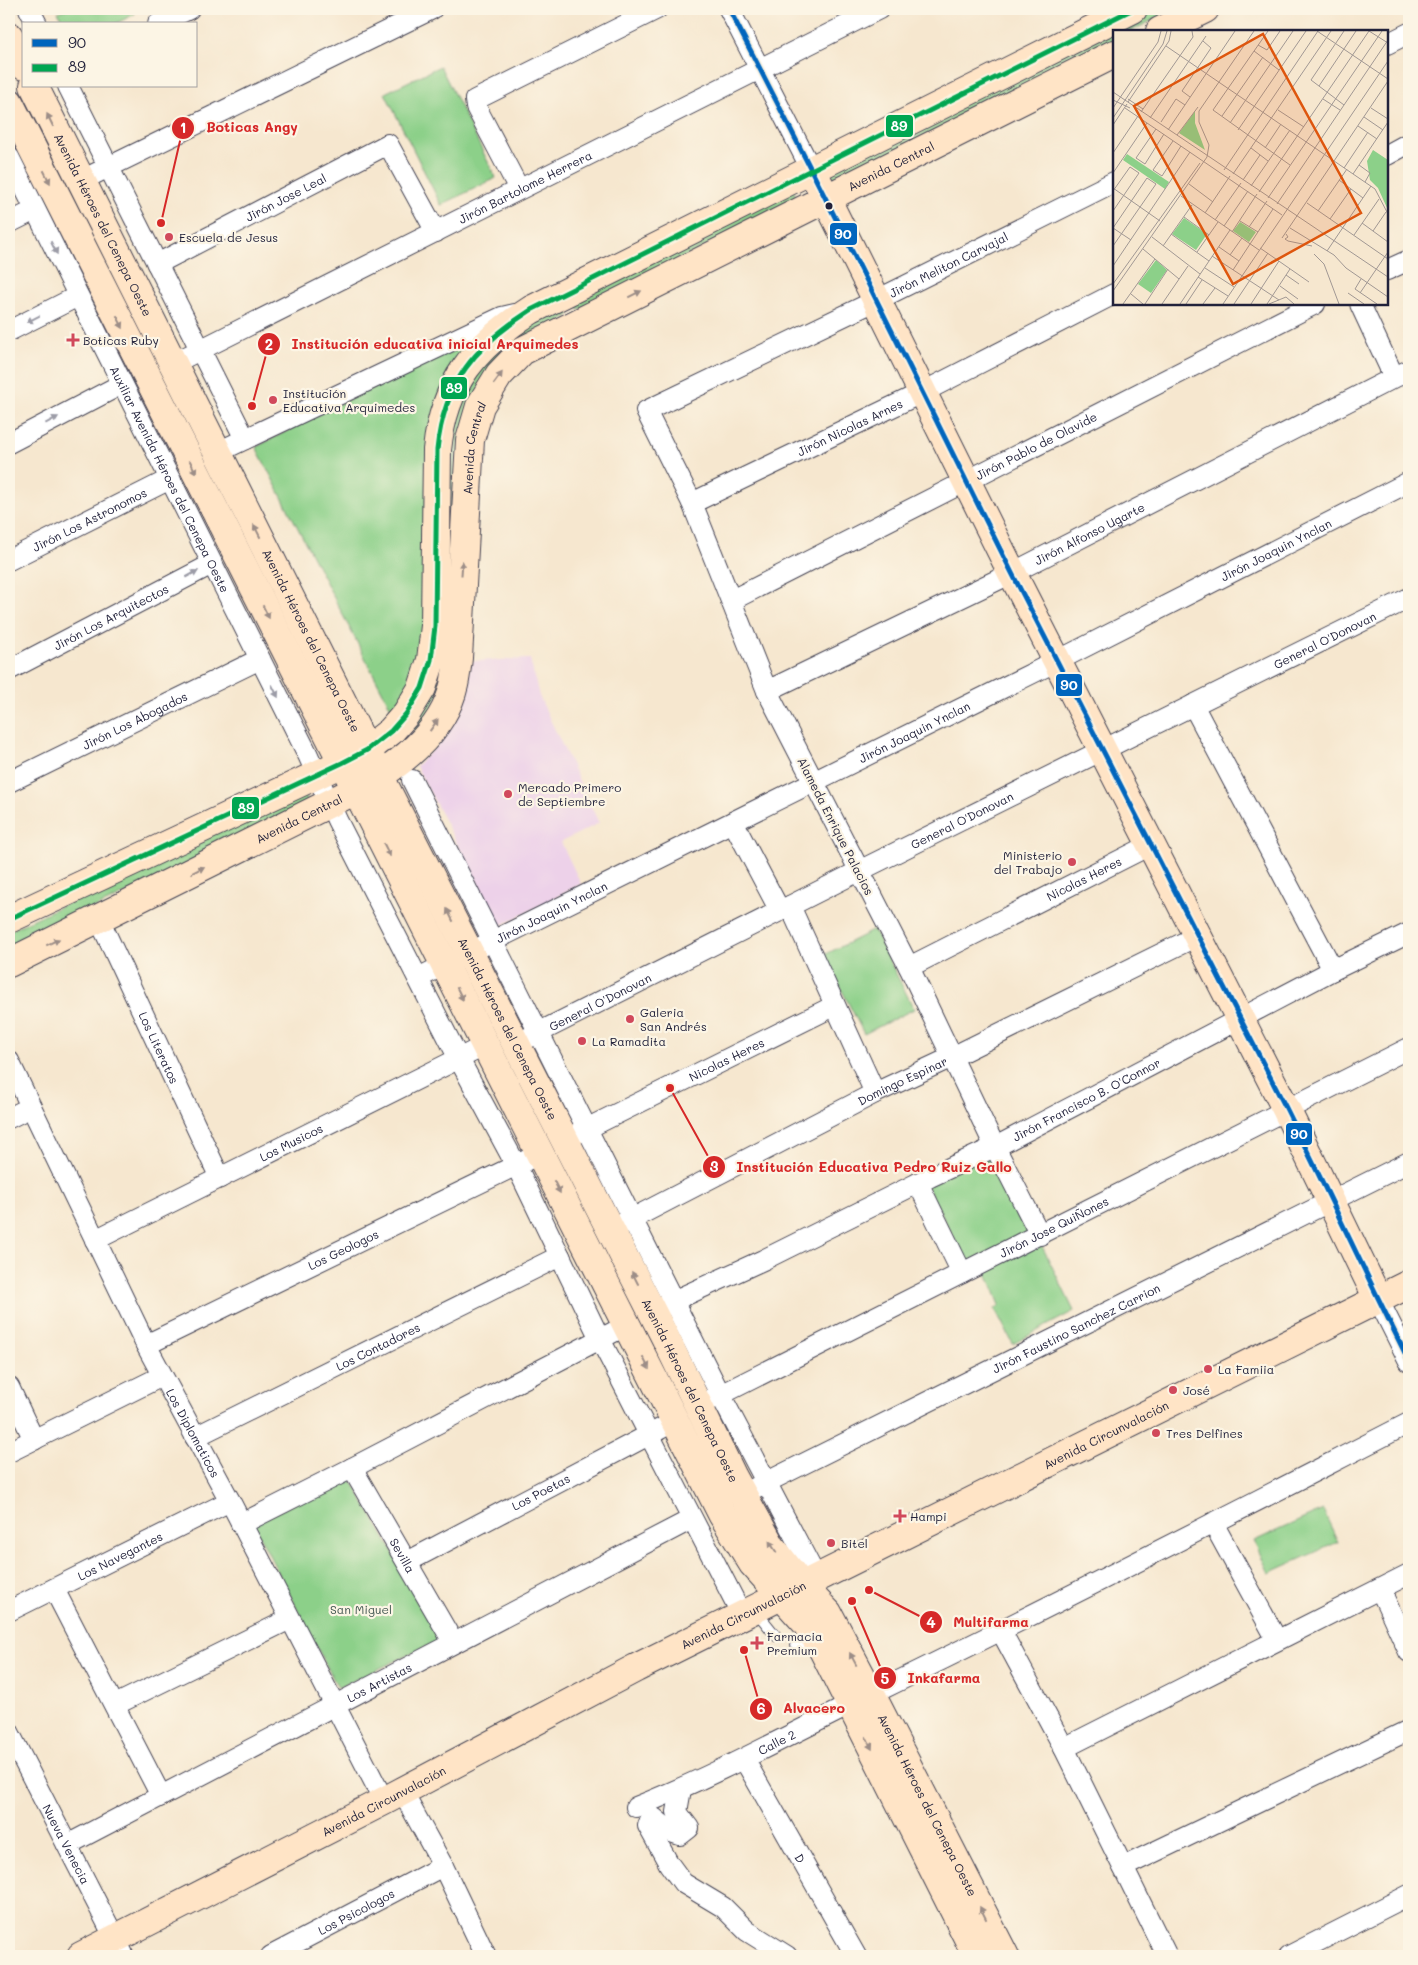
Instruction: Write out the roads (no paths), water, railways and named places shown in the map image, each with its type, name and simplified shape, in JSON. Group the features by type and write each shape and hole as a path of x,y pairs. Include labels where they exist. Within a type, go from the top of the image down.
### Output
{"main road":[{"path":"9,919 342,763 367,750 391,731 406,714 422,688 431,660 435,609 437,450 439,430 446,407 459,377 479,351 503,328 531,310 1133,9"},
{"path":"1162,30 1205,9"},
{"path":"9,36 22,62"},
{"name":"Avenida Central","path":"9,963 356,790 402,762 423,742 443,712 454,686 458,658 470,440 480,406 498,375 522,351 1113,55"},
{"name":"Avenida Héroes del Cenepa Oeste","path":"35,88 172,364 470,953 527,1039 622,1224 754,1489 772,1546 800,1587 828,1613 861,1700 977,1956"},
{"name":"Avenida Héroes del Cenepa Oeste","path":"9,102 722,1514 753,1564 800,1587"},
{"path":"811,169 1012,573 1286,1109 1378,1299"},
{"name":"Avenida Circunvalación","path":"81,1956 119,1948 393,1796 636,1668 1409,1284"},
{"name":"Avenida Héroes del Cenepa Oeste","path":"800,1587 806,1623 823,1650 861,1700 1005,1956"}],"street":[{"path":"29,9 36,22"},
{"path":"162,22 189,9"},
{"path":"80,181 432,9"},
{"path":"519,189 476,107 475,100 656,9"},
{"path":"729,9 811,169"},
{"name":"Jirón Bartolome Herrera","path":"172,364 879,9"},
{"path":"1388,44 1409,33"},
{"path":"69,88 245,439"},
{"path":"1388,154 1409,143"},
{"name":"Jirón Jose Leal","path":"157,264 388,144 436,232"},
{"name":"Auxiliar Avenida Héroes del Cenepa Oeste","path":"9,157 317,774 329,804 459,1059 516,1165 600,1339 692,1519 748,1612"},
{"name":"Jirón Meliton Carvajal","path":"646,411 877,300 1113,182"},
{"path":"9,223 35,210"},
{"path":"1388,270 1409,260"},
{"name":"Jirón Nicolas Arnes","path":"692,503 923,392 1113,295"},
{"path":"9,332 78,296"},
{"name":"Jirón Pablo de Olavide","path":"732,600 1313,305"},
{"path":"1361,305 1402,373"},
{"path":"218,452 502,317 531,310"},
{"name":"Jirón Alfonso Ugarte","path":"767,691 1012,573 1402,373"},
{"path":"9,443 122,384"},
{"name":"Alameda Enrique Palacios","path":"646,411 692,503 767,691 909,968 1040,1234"},
{"name":"Jirón Los Astronomos","path":"9,560 170,479"},
{"name":"Jirón Joaquin Ynclan","path":"418,978 494,942 1057,661 1409,482"},
{"name":"Jirón Los Arquitectos","path":"9,670 212,564"},
{"name":"General O'Donovan","path":"527,1039 859,871 1409,598"},
{"name":"Jirón Los Abogados","path":"9,782 260,659"},
{"path":"1193,705 1333,970"},
{"path":"412,780 494,942 527,1039"},
{"path":"733,822 785,908 875,1093"},
{"name":"Nicolas Heres","path":"909,968 1152,844"},
{"name":"Los Literatos","path":"99,919 220,1178"},
{"name":"Jirón Francisco B. O'Connor","path":"663,1306 763,1260 995,1146 1333,970 1409,933"},
{"name":"Domingo Espinar","path":"622,1224 875,1093 1196,936"},
{"name":"Nicolas Heres","path":"576,1135 834,1006"},
{"name":"Los Musicos","path":"95,1240 486,1045"},
{"name":"Jirón Jose QuiÑones","path":"709,1400 1409,1048"},
{"name":"Los Diplomaticos","path":"9,1061 146,1345 230,1501 334,1706 393,1796 443,1866 486,1956"},
{"path":"9,1118 31,1107"},
{"name":"Los Geologos","path":"146,1345 540,1154"},
{"name":"Jirón Faustino Sanchez Carrion","path":"754,1489 1409,1162"},
{"path":"918,1183 962,1273"},
{"name":"Los Contadores","path":"195,1437 560,1256"},
{"path":"1378,1299 1409,1361"},
{"path":"241,1524 627,1325"},
{"path":"9,1452 162,1376"},
{"path":"9,1387 34,1440"},
{"name":"Los Poetas","path":"407,1562 675,1421"},
{"name":"Calle 2","path":"636,1807 681,1789 744,1759 1001,1631 1409,1423"},
{"name":"Sevilla","path":"352,1468 453,1642"},
{"name":"Los Navegantes","path":"9,1612 230,1501"},
{"name":"Los Artistas","path":"67,1845 692,1519"},
{"path":"1213,1523 1277,1640"},
{"path":"1064,1748 1409,1574"},
{"path":"54,1589 161,1796"},
{"path":"1380,1589 1409,1652"},
{"path":"115,1705 290,1619"},
{"path":"1001,1631 1064,1748 1167,1956"},
{"path":"1123,1867 1409,1730"},
{"name":"Nueva Venecia","path":"9,1732 119,1948"},
{"name":"D","path":"744,1759 856,1956"},
{"path":"681,1789 677,1812 689,1828 680,1836 671,1832 654,1818 650,1820 648,1826 669,1864 683,1883 722,1907 747,1931 787,1956"},
{"name":"Los Psicologos","path":"271,1956 443,1866"},
{"path":"1289,1956 1409,1895"}],"lane":[{"path":"748,1612 776,1636"},
{"path":"796,1645 823,1650"}],"place":[{"name":"Boticas Angy","path":"161,223"},
{"name":"Escuela de Jesus","path":"169,237"},
{"name":"Boticas Ruby","path":"73,340"},
{"name":"Institución Educativa Arquimedes","path":"273,400"},
{"name":"Institución educativa inicial Arquimedes","path":"252,406"},
{"name":"Mercado Primero de Septiembre","path":"508,794"},
{"name":"Ministerio del Trabajo","path":"1072,862"},
{"name":"Galeria San Andrés","path":"630,1019"},
{"name":"La Ramadita","path":"582,1041"},
{"name":"Institución Educativa Pedro Ruiz Gallo","path":"670,1088"},
{"name":"La Famiia","path":"1208,1369"},
{"name":"José","path":"1173,1390"},
{"name":"Tres Delfines","path":"1156,1433"},
{"name":"Hampi","path":"900,1516"},
{"name":"Bitel","path":"831,1543"},
{"name":"Multifarma","path":"869,1590"},
{"name":"Inkafarma","path":"852,1601"},
{"name":"Farmacia Premium","path":"757,1643"},
{"name":"Alvacero","path":"744,1650"}],"park label":[{"name":"San Miguel","path":"361,1609"}]}
